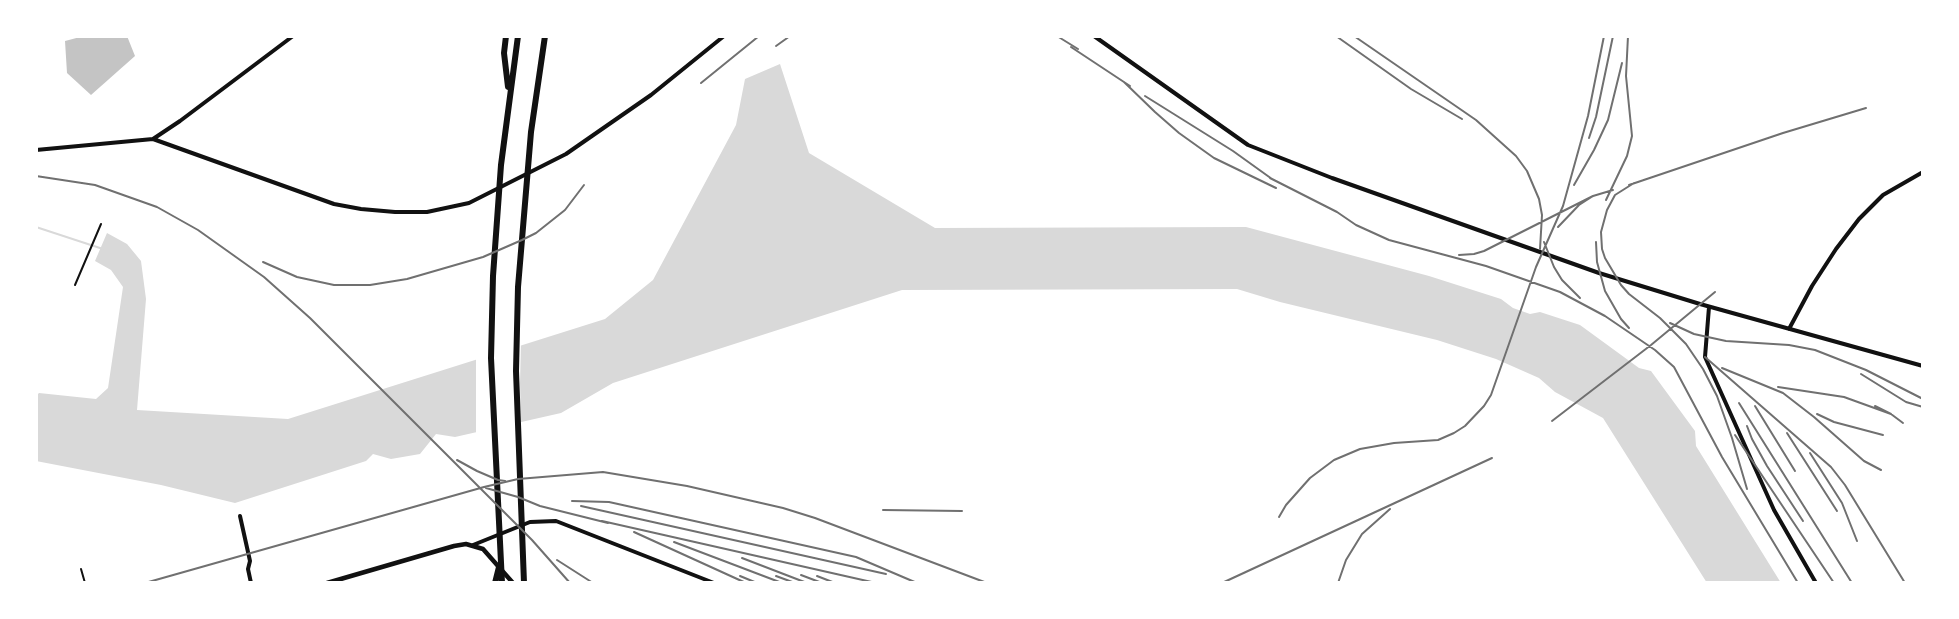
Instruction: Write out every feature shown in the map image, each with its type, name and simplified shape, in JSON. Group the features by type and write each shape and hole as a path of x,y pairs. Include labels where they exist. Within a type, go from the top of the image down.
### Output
{"highway":[{"path":"506,36 504,53 509,97"},
{"path":"502,583 491,358 498,204 509,97 518,36"},
{"path":"524,583 516,381 518,287 531,132 545,36"},
{"path":"495,583 501,561"}],"street":[{"path":"153,139 180,121 292,36"},
{"path":"36,150 153,139 334,204 395,212 427,212 469,203 566,154 651,95 724,36"},
{"path":"1094,36 1248,146 1599,274 1923,366"},
{"path":"1789,328 1812,286 1836,249 1859,219 1883,195 1923,172"},
{"path":"1709,306 1705,357 1774,510 1816,583"},
{"path":"240,516 250,561 248,569 251,583"},
{"path":"327,583 454,546 473,545 530,522 556,521 714,583"},
{"path":"473,545 487,553 512,583"}],"lane":[{"path":"75,285 101,224"},
{"path":"81,569 85,583"}],"shaded area":[{"path":"780,64 809,153 935,228 1246,227 1429,276 1501,299 1513,308 1530,314 1540,312 1580,325 1639,368 1651,371 1695,431 1696,446 1781,583 1707,583 1603,418 1555,392 1539,378 1496,359 1437,340 1280,302 1237,289 902,290 613,383 561,413 455,437 436,434 420,454 391,459 373,454 366,461 235,503 161,485 36,461 36,396 39,393 96,399 108,388 123,287 111,270 95,261 107,233 127,244 141,261 146,299 137,410 288,419 605,319 653,280 736,125 745,79"}],"pier":[{"path":"521,342 521,424 476,435 476,356"}],"building":[{"path":"84,36 127,36 135,56 91,95 67,73 65,41"}],"waterway":[{"path":"36,227 103,249"}],"railway":[{"path":"701,83 759,36"},
{"path":"776,46 790,36"},
{"path":"1057,36 1078,49"},
{"path":"1336,36 1411,89 1462,119"},
{"path":"1354,36 1476,120 1516,156 1527,171 1539,199 1542,215 1540,249"},
{"path":"1279,517 1286,505 1310,478 1334,460 1360,449 1394,443 1438,440 1465,426 1484,406 1491,395 1536,267 1563,206 1588,116 1604,36"},
{"path":"1589,138 1596,117 1613,36"},
{"path":"1606,200 1627,156 1632,136 1626,76 1628,36"},
{"path":"1071,47 1130,86"},
{"path":"1574,185 1608,120 1622,63"},
{"path":"1124,82 1179,133 1214,158 1276,188"},
{"path":"1145,96 1233,151 1272,179"},
{"path":"1629,185 1783,133 1866,108"},
{"path":"36,176 95,185 157,207 198,230 264,277 310,318 532,540 570,583"},
{"path":"1270,178 1337,212 1356,225 1389,240 1486,266 1560,292 1605,316 1655,350 1674,367 1722,457 1798,583"},
{"path":"1634,183 1615,195 1607,210 1601,232 1602,249 1605,258 1621,285 1629,294 1660,318 1686,344 1703,369 1717,396 1747,489"},
{"path":"263,262 297,277 334,285 370,285 407,279 483,257 536,233 565,210 584,185"},
{"path":"1593,196 1613,190"},
{"path":"1459,255 1484,251 1593,196 1579,205 1558,227"},
{"path":"1544,242 1554,267 1562,280 1580,298"},
{"path":"1596,242 1597,262 1605,291 1621,319 1629,328"},
{"path":"1552,421 1651,345 1715,292"},
{"path":"1670,323 1694,334 1726,341 1789,345 1815,350 1866,370 1923,399"},
{"path":"1705,357 1831,467 1845,485 1905,583"},
{"path":"1722,368 1783,393 1814,417 1864,461 1881,470"},
{"path":"1861,374 1906,402 1923,407"},
{"path":"1778,387 1844,397 1891,414 1875,406 1891,414 1903,423"},
{"path":"1739,403 1852,583"},
{"path":"1755,406 1795,471"},
{"path":"1817,414 1834,422 1883,435"},
{"path":"1747,426 1767,466 1803,521"},
{"path":"1787,433 1837,511"},
{"path":"1735,435 1834,583"},
{"path":"1810,453 1842,503 1857,541"},
{"path":"1222,583 1492,458"},
{"path":"457,460 477,471 505,481"},
{"path":"145,583 484,487 518,479 603,472 687,486 783,508 815,518 987,583"},
{"path":"486,488 518,497 540,506 608,523"},
{"path":"572,501 609,502 856,557 917,583"},
{"path":"581,506 886,574"},
{"path":"1338,583 1346,560 1362,534 1390,509"},
{"path":"883,510 962,511"},
{"path":"602,521 876,583"},
{"path":"634,532 746,583"},
{"path":"674,542 782,583"},
{"path":"742,558 807,583"},
{"path":"557,560 593,583"},
{"path":"801,575 822,583"},
{"path":"740,576 757,583"},
{"path":"776,576 795,583"},
{"path":"817,576 835,583"}]}
